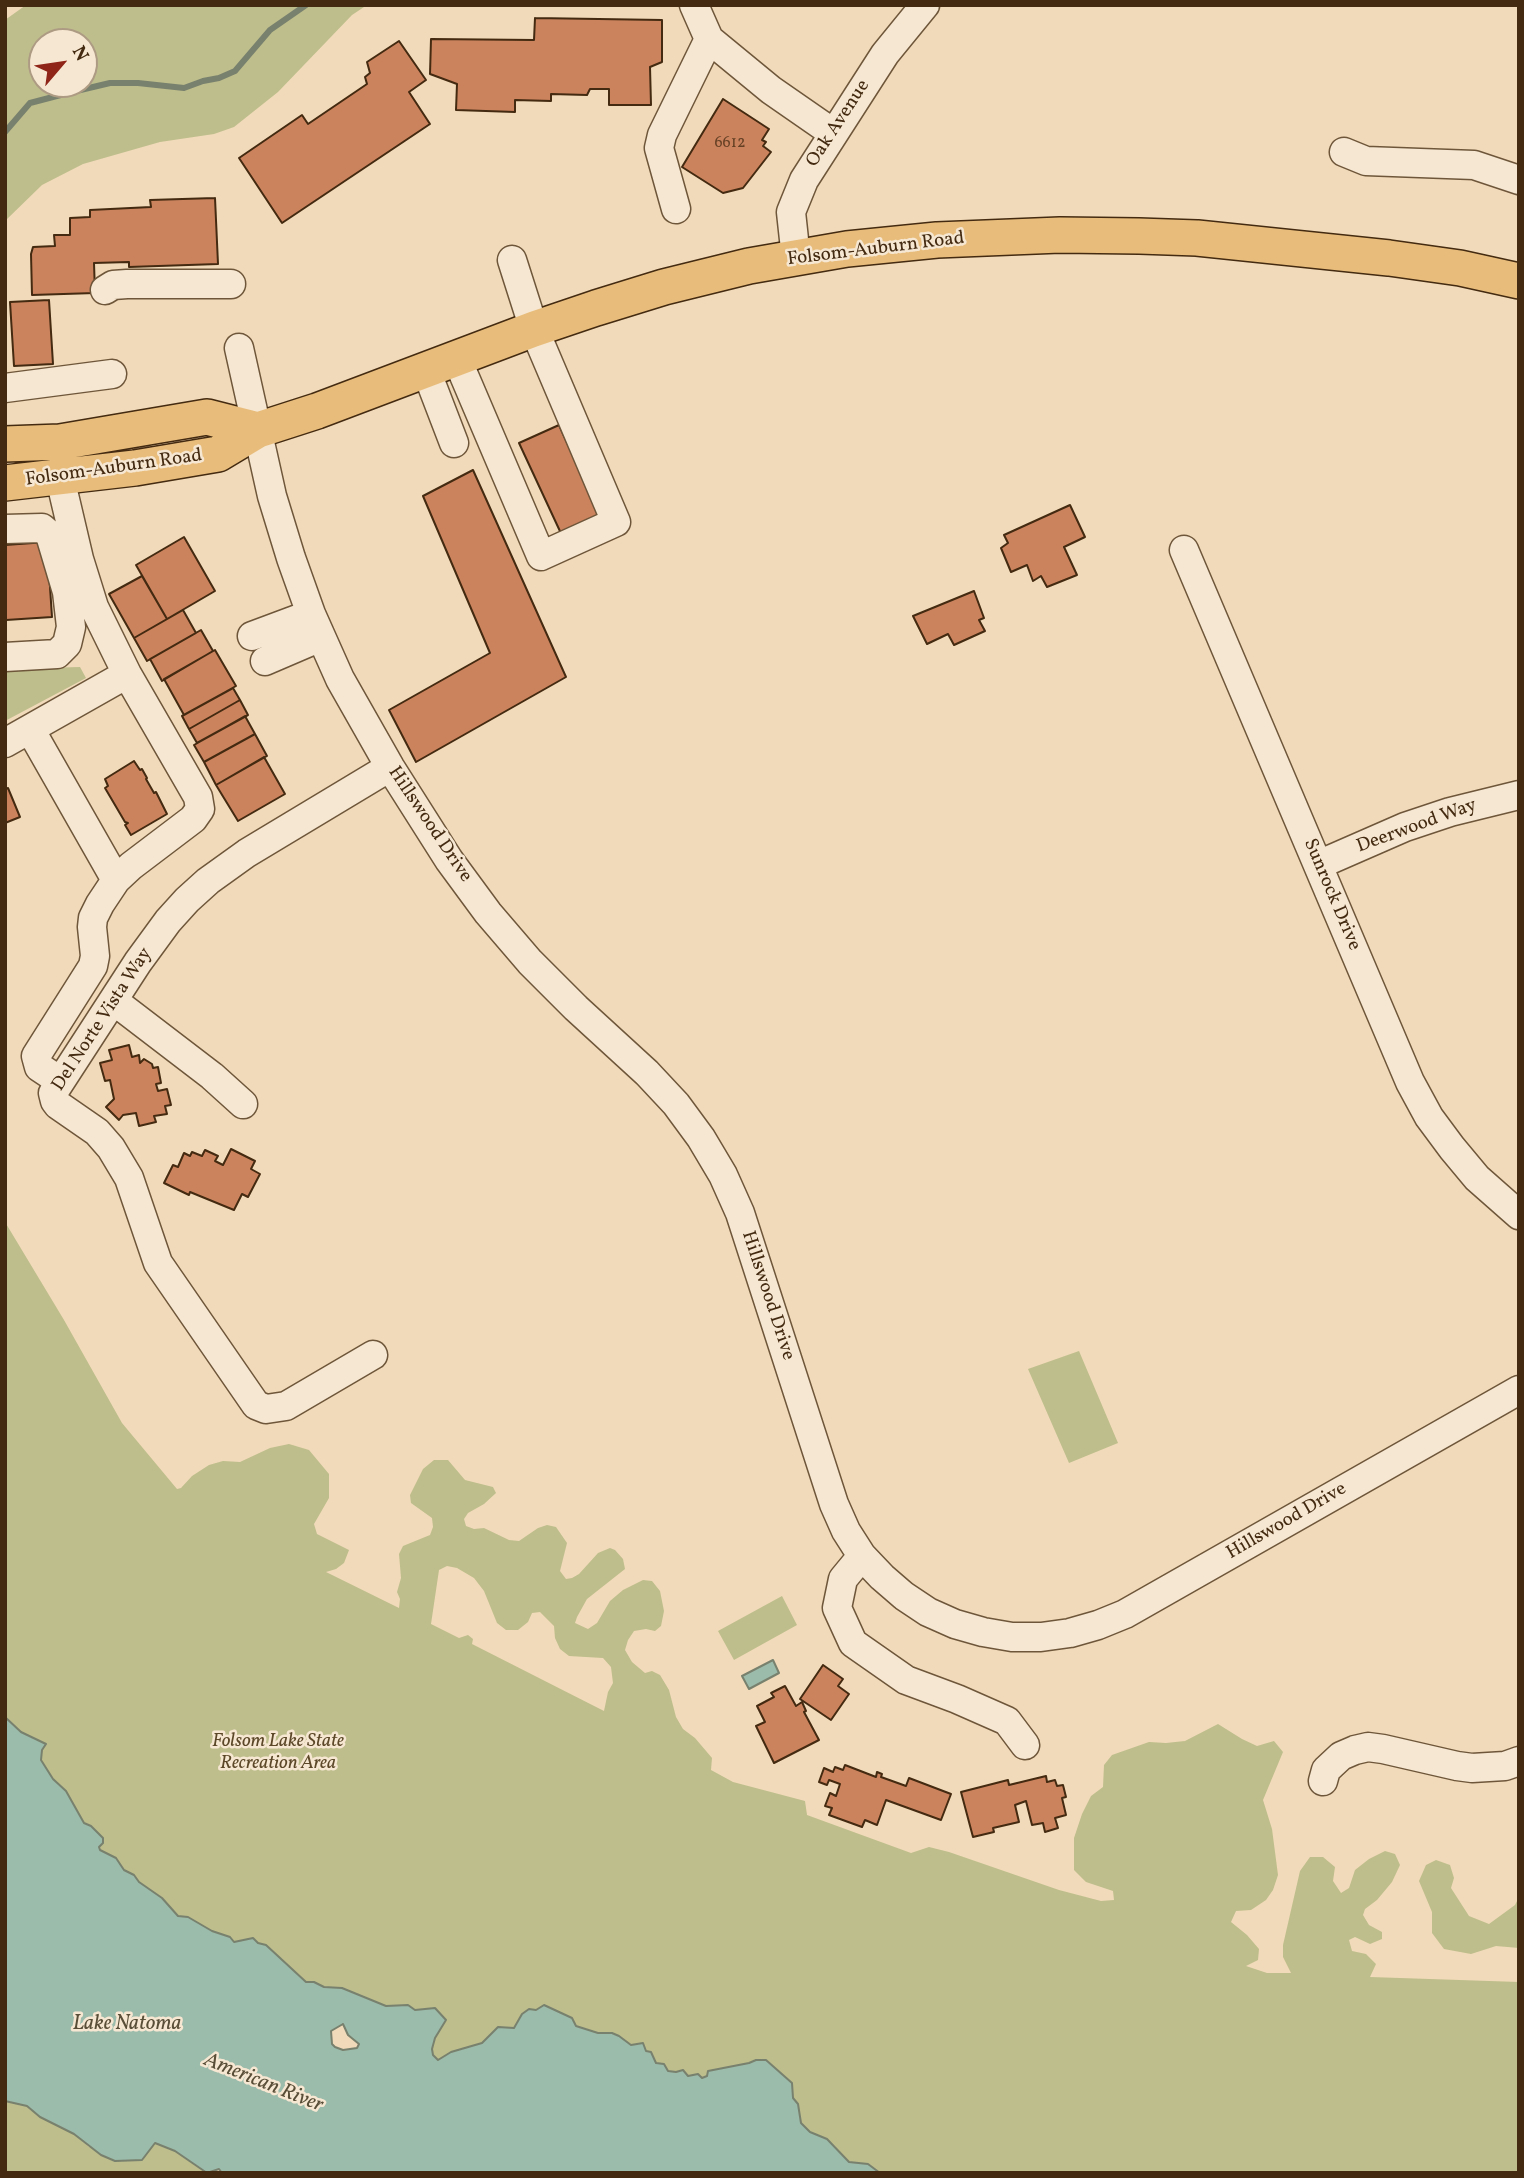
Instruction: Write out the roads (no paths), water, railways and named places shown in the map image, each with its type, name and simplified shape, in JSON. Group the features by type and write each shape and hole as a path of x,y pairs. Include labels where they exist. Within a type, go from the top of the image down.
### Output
{"main road":[{"name":"Folsom-Auburn Road","path":"5,483 135,468 218,454 258,430 317,411 534,329 664,287 749,267 846,249 937,240 1060,235 1139,236 1389,258 1460,268 1519,281"},
{"name":"Folsom-Auburn Road","path":"5,444 60,442 207,417 258,430"}],"street":[{"path":"694,5 709,39 772,90 833,133"},
{"name":"Oak Avenue","path":"796,258 791,212 804,180 885,54 925,5"},
{"path":"676,209 659,148 662,135 709,39"},
{"path":"1344,152 1366,161 1474,165 1519,180"},
{"path":"442,364 541,556 616,522 534,329 512,260"},
{"path":"106,290 113,285 127,284 232,284"},
{"name":"Hillswood Drive","path":"239,348 272,496 290,558 340,680 390,767 449,860 488,913 530,962 647,1073 676,1104 701,1138 723,1175 740,1213 834,1504 846,1531 862,1556 904,1596 928,1612 955,1624 1012,1637 1070,1633 1098,1625 1125,1614 1519,1390"},
{"path":"442,364 454,443"},
{"path":"5,388 112,374"},
{"path":"60,478 79,559 94,607 127,674 198,797 200,806 193,819 140,858 116,880 93,918 93,966 36,1056 39,1067 60,1082"},
{"path":"5,529 42,528 50,535 66,592 71,627 67,644 57,654 5,657"},
{"name":"Sunrock Drive","path":"1184,550 1410,1082 1429,1117 1452,1148 1478,1178 1519,1214"},
{"path":"252,636 316,625"},
{"path":"265,662 316,625"},
{"path":"5,743 127,674"},
{"path":"30,729 116,880"},
{"name":"Del Norte Vista Way","path":"373,1355 286,1405 266,1409 256,1405 158,1263 129,1178 111,1147 97,1132 55,1101 53,1091 168,921 208,881 247,853 390,767"},
{"name":"Deerwood Way","path":"1318,865 1405,827 1479,804 1519,795"},
{"path":"114,1000 212,1076 243,1104"},
{"path":"862,1556 843,1578 837,1608 853,1643 906,1680 1007,1721 1025,1745"},
{"path":"1323,1781 1326,1770 1341,1756 1368,1747 1472,1768 1505,1766 1519,1761"}],"water":[{"path":"773,1660 779,1673 749,1689 742,1676"},
{"name":"Lake Natoma","path":"5,1717 21,1732 46,1744 41,1760 53,1779 66,1791 84,1823 103,1838 100,1850 116,1858 124,1870 162,1898 178,1916 188,1917 212,1931 230,1937 234,1942 253,1938 266,1945 306,1982 342,1988 386,2006 408,2005 415,2010 435,2008 446,2020 432,2049 438,2060 451,2052 482,2043 498,2027 514,2028 522,2014 544,2005 572,2018 576,2026 598,2033 612,2033 631,2045 643,2043 656,2063 664,2064 668,2071 683,2070 688,2076 698,2074 702,2078 707,2076 708,2071 766,2060 792,2083 793,2098 798,2104 801,2123 810,2132 827,2139 849,2162 868,2164 880,2173 222,2173 219,2169 207,2173 175,2151 155,2143 142,2160 115,2161 101,2155 74,2134 40,2117 27,2106 5,2101","holes":["343,2024 348,2035 359,2044 357,2048 343,2050 332,2044 331,2031"]}],"waterway":[{"path":"5,132 30,103 72,92 110,83 184,88 219,78 235,71 270,30 306,5"}],"park label":[{"name":"Folsom Lake State Recreation Area","path":"278,1754"}],"water label":[{"name":"American River","path":"263,2084"}]}
